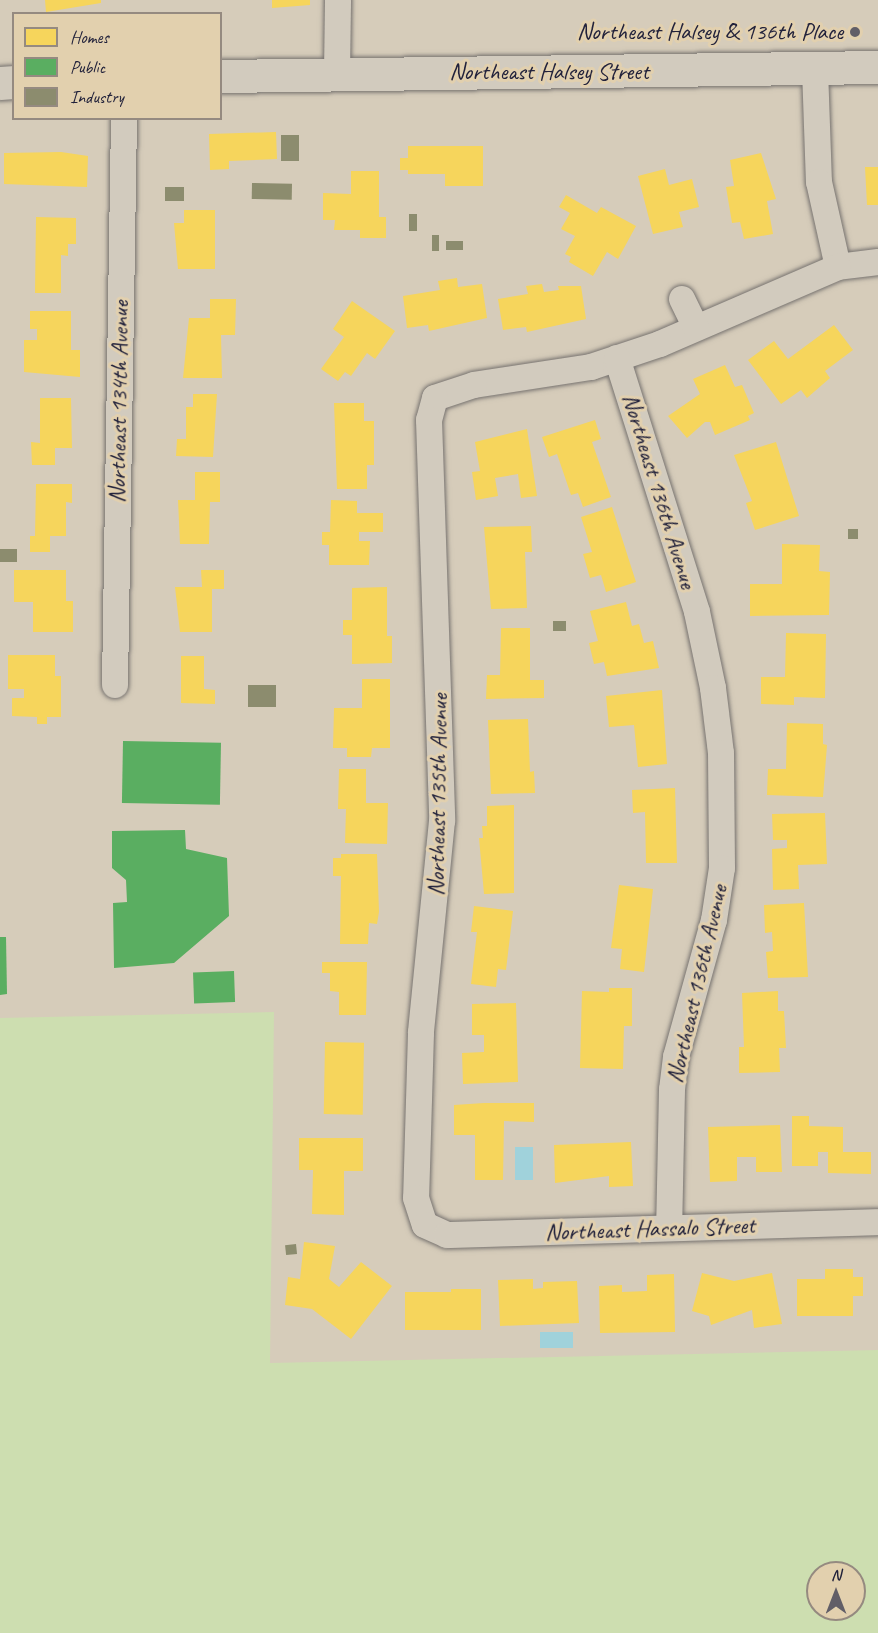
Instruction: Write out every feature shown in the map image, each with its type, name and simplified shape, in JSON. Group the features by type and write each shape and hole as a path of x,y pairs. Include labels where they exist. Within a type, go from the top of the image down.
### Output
{"main road":[{"name":"Northeast Halsey Street","path":"222,76 878,67"}],"street":[{"path":"337,73 338,0"},
{"path":"815,69 819,182 837,267"},
{"name":"Northeast 134th Avenue","path":"115,685 124,120"},
{"path":"617,358 696,328 837,267 878,262"},
{"path":"682,300 696,328"},
{"name":"Northeast 135th Avenue","path":"425,1226 416,1198 421,1033 442,820 429,420 435,398 474,385 591,367 617,358"},
{"name":"Northeast 136th Avenue","path":"617,358 697,612 713,688 721,753 722,868 714,920 676,1057 672,1090 669,1228"},
{"name":"Northeast Hassalo Street","path":"425,1226 447,1235 878,1222"}],"green space":[{"path":"274,1012 270,1363 878,1350 878,1633 0,1633 0,1018"}],"water":[{"path":"515,1147 533,1147 533,1180 515,1180"},
{"path":"540,1332 573,1332 573,1348 540,1348"}],"building: Homes":[{"path":"45,0 101,0 101,3 46,12"},
{"path":"272,0 310,0 310,5 272,8"},
{"path":"276,132 277,159 229,161 229,169 210,170 209,134"},
{"path":"408,146 483,146 483,186 445,186 445,174 408,174 408,170 400,170 400,158 408,158"},
{"path":"61,152 88,156 87,187 4,184 4,153"},
{"path":"761,153 776,199 767,201 773,234 744,239 740,222 732,223 726,187 734,186 730,160"},
{"path":"865,167 878,167 878,205 867,205"},
{"path":"665,169 669,185 692,179 699,207 679,212 683,227 653,234 638,176"},
{"path":"351,171 379,171 379,217 386,217 386,238 360,238 360,230 334,230 335,220 323,220 323,193 351,194"},
{"path":"566,195 597,213 601,207 636,226 618,259 607,252 593,276 569,262 571,257 565,254 575,236 561,229 570,213 559,207"},
{"path":"184,210 215,210 215,269 178,269 174,223 184,223"},
{"path":"36,217 76,218 76,244 68,244 68,256 61,255 61,293 35,293"},
{"path":"457,278 458,287 482,284 487,318 429,331 428,325 407,328 403,296 440,290 438,281"},
{"path":"542,284 544,292 559,290 558,286 581,286 586,319 527,332 526,327 503,330 498,299 528,294 526,286"},
{"path":"210,299 236,299 235,335 221,335 222,378 183,378 189,318 210,318"},
{"path":"352,301 395,331 375,359 367,353 351,376 345,372 338,381 321,369 344,337 333,329"},
{"path":"30,311 71,311 71,350 80,350 80,377 24,372 24,340 37,340 37,329 30,329"},
{"path":"834,325 853,350 825,371 830,378 807,398 801,390 781,404 748,360 774,341 788,359"},
{"path":"725,365 735,387 742,385 754,413 748,416 750,420 715,435 710,422 705,422 687,438 668,416 700,394 693,379"},
{"path":"193,394 217,394 213,457 176,456 177,439 186,439 186,407 193,407"},
{"path":"40,398 71,398 72,448 55,448 55,465 32,465 31,442 40,443"},
{"path":"334,403 364,403 364,421 374,421 374,465 367,465 367,489 337,489"},
{"path":"595,420 601,439 592,442 611,497 583,507 578,493 571,495 557,454 549,457 542,437"},
{"path":"527,429 537,496 521,498 518,474 495,478 498,496 476,500 472,472 480,471 475,442"},
{"path":"776,442 799,516 755,530 746,503 752,501 734,455"},
{"path":"195,472 220,472 220,502 210,502 209,544 180,544 178,500 195,500"},
{"path":"36,484 72,484 72,503 66,502 66,536 50,536 50,552 30,552 30,536 35,536"},
{"path":"331,500 357,501 357,513 383,513 383,532 359,532 359,541 370,541 369,565 329,565 329,545 322,545 322,532 330,532"},
{"path":"612,507 636,582 606,592 601,575 590,578 583,554 592,552 581,517"},
{"path":"531,526 532,552 525,552 527,608 491,609 484,527"},
{"path":"782,544 820,545 819,571 830,572 829,615 750,616 750,584 782,584"},
{"path":"14,570 66,570 66,601 73,601 73,632 33,632 33,602 14,602"},
{"path":"201,570 224,570 224,589 212,589 212,632 180,632 175,587 202,587"},
{"path":"387,587 387,636 392,636 392,663 352,664 352,635 343,635 343,620 352,620 352,588"},
{"path":"626,602 632,626 639,624 644,643 653,641 659,668 607,676 604,662 594,664 589,643 598,641 590,611"},
{"path":"501,628 530,628 530,680 544,680 544,698 486,699 487,675 500,675"},
{"path":"786,633 826,634 825,698 794,697 794,705 761,704 761,677 785,677"},
{"path":"8,655 55,655 55,676 61,676 61,717 47,717 47,724 37,724 37,717 12,716 12,698 24,698 24,689 8,689"},
{"path":"181,656 204,656 204,689 215,690 215,704 181,703"},
{"path":"362,679 390,679 390,748 372,748 371,757 347,757 347,748 333,748 334,708 362,708"},
{"path":"662,690 667,764 638,767 634,725 609,727 606,696"},
{"path":"528,719 530,772 534,771 535,793 491,794 488,720"},
{"path":"787,723 823,724 823,744 827,745 823,797 767,795 768,769 786,769"},
{"path":"339,769 366,769 366,803 388,803 387,844 345,843 346,809 338,809"},
{"path":"675,788 677,863 646,863 645,812 633,813 632,790"},
{"path":"514,805 514,893 484,894 479,838 483,838 482,826 487,826 487,806"},
{"path":"825,813 827,864 798,865 799,889 773,890 772,849 787,848 787,840 773,840 772,814"},
{"path":"341,854 377,854 379,912 377,924 369,923 368,944 340,944 341,876 333,876 333,858 341,858"},
{"path":"619,885 653,889 644,972 620,969 622,949 611,948"},
{"path":"804,903 808,977 768,978 766,952 773,951 772,932 765,933 764,905"},
{"path":"474,906 513,911 506,970 498,969 496,987 471,984 477,932 471,932"},
{"path":"322,962 367,962 366,1015 339,1015 339,992 330,991 330,973 322,973"},
{"path":"609,988 632,988 632,1026 624,1026 623,1069 580,1068 582,991 609,992"},
{"path":"778,991 778,1011 784,1011 786,1048 779,1048 780,1072 739,1073 739,1047 744,1047 742,993"},
{"path":"516,1003 518,1082 463,1084 462,1053 484,1052 484,1035 472,1035 472,1004"},
{"path":"325,1042 364,1043 363,1115 324,1114"},
{"path":"534,1103 534,1122 504,1121 503,1180 475,1180 475,1135 454,1135 454,1105"},
{"path":"792,1116 809,1116 809,1126 843,1127 843,1152 871,1152 871,1174 828,1173 828,1152 818,1152 818,1166 792,1166"},
{"path":"780,1125 782,1172 756,1172 756,1157 737,1157 737,1181 710,1182 708,1127"},
{"path":"299,1138 363,1138 363,1171 344,1171 344,1215 312,1214 313,1170 299,1170"},
{"path":"631,1142 633,1186 609,1187 609,1176 555,1183 554,1145"},
{"path":"304,1242 335,1246 329,1279 339,1287 361,1262 392,1286 351,1339 312,1309 285,1305 288,1277 300,1279"},
{"path":"825,1269 853,1269 853,1277 863,1277 863,1296 853,1296 853,1316 797,1316 797,1279 825,1279"},
{"path":"702,1273 734,1281 772,1273 782,1324 754,1328 752,1310 711,1325 709,1316 692,1311"},
{"path":"674,1274 675,1332 600,1333 599,1286 622,1285 622,1292 647,1291 647,1275"},
{"path":"533,1279 533,1289 543,1288 543,1282 577,1281 579,1323 500,1326 498,1280"},
{"path":"451,1289 481,1289 481,1330 405,1330 405,1292 451,1292"}],"building: Public":[{"path":"123,741 221,743 220,805 122,803"},
{"path":"185,830 186,849 227,858 229,916 174,963 114,968 113,903 127,902 126,880 112,868 112,831"},
{"path":"0,937 6,937 7,994 0,995"},
{"path":"234,971 235,1002 194,1003 193,972"}],"building: Industry":[{"path":"281,135 299,135 299,161 281,161"},
{"path":"252,183 292,184 292,200 252,199"},
{"path":"165,187 184,187 184,201 165,201"},
{"path":"409,214 417,214 417,231 409,231"},
{"path":"432,235 439,235 439,251 432,251"},
{"path":"446,241 463,241 463,250 446,250"},
{"path":"848,529 858,529 858,539 848,539"},
{"path":"0,549 17,549 17,562 0,562"},
{"path":"553,621 566,621 566,631 553,631"},
{"path":"248,685 276,685 276,707 248,707"},
{"path":"296,1244 297,1254 286,1255 285,1245"}],"place":[{"name":"Northeast Halsey & 136th Place","path":"855,32"}]}
